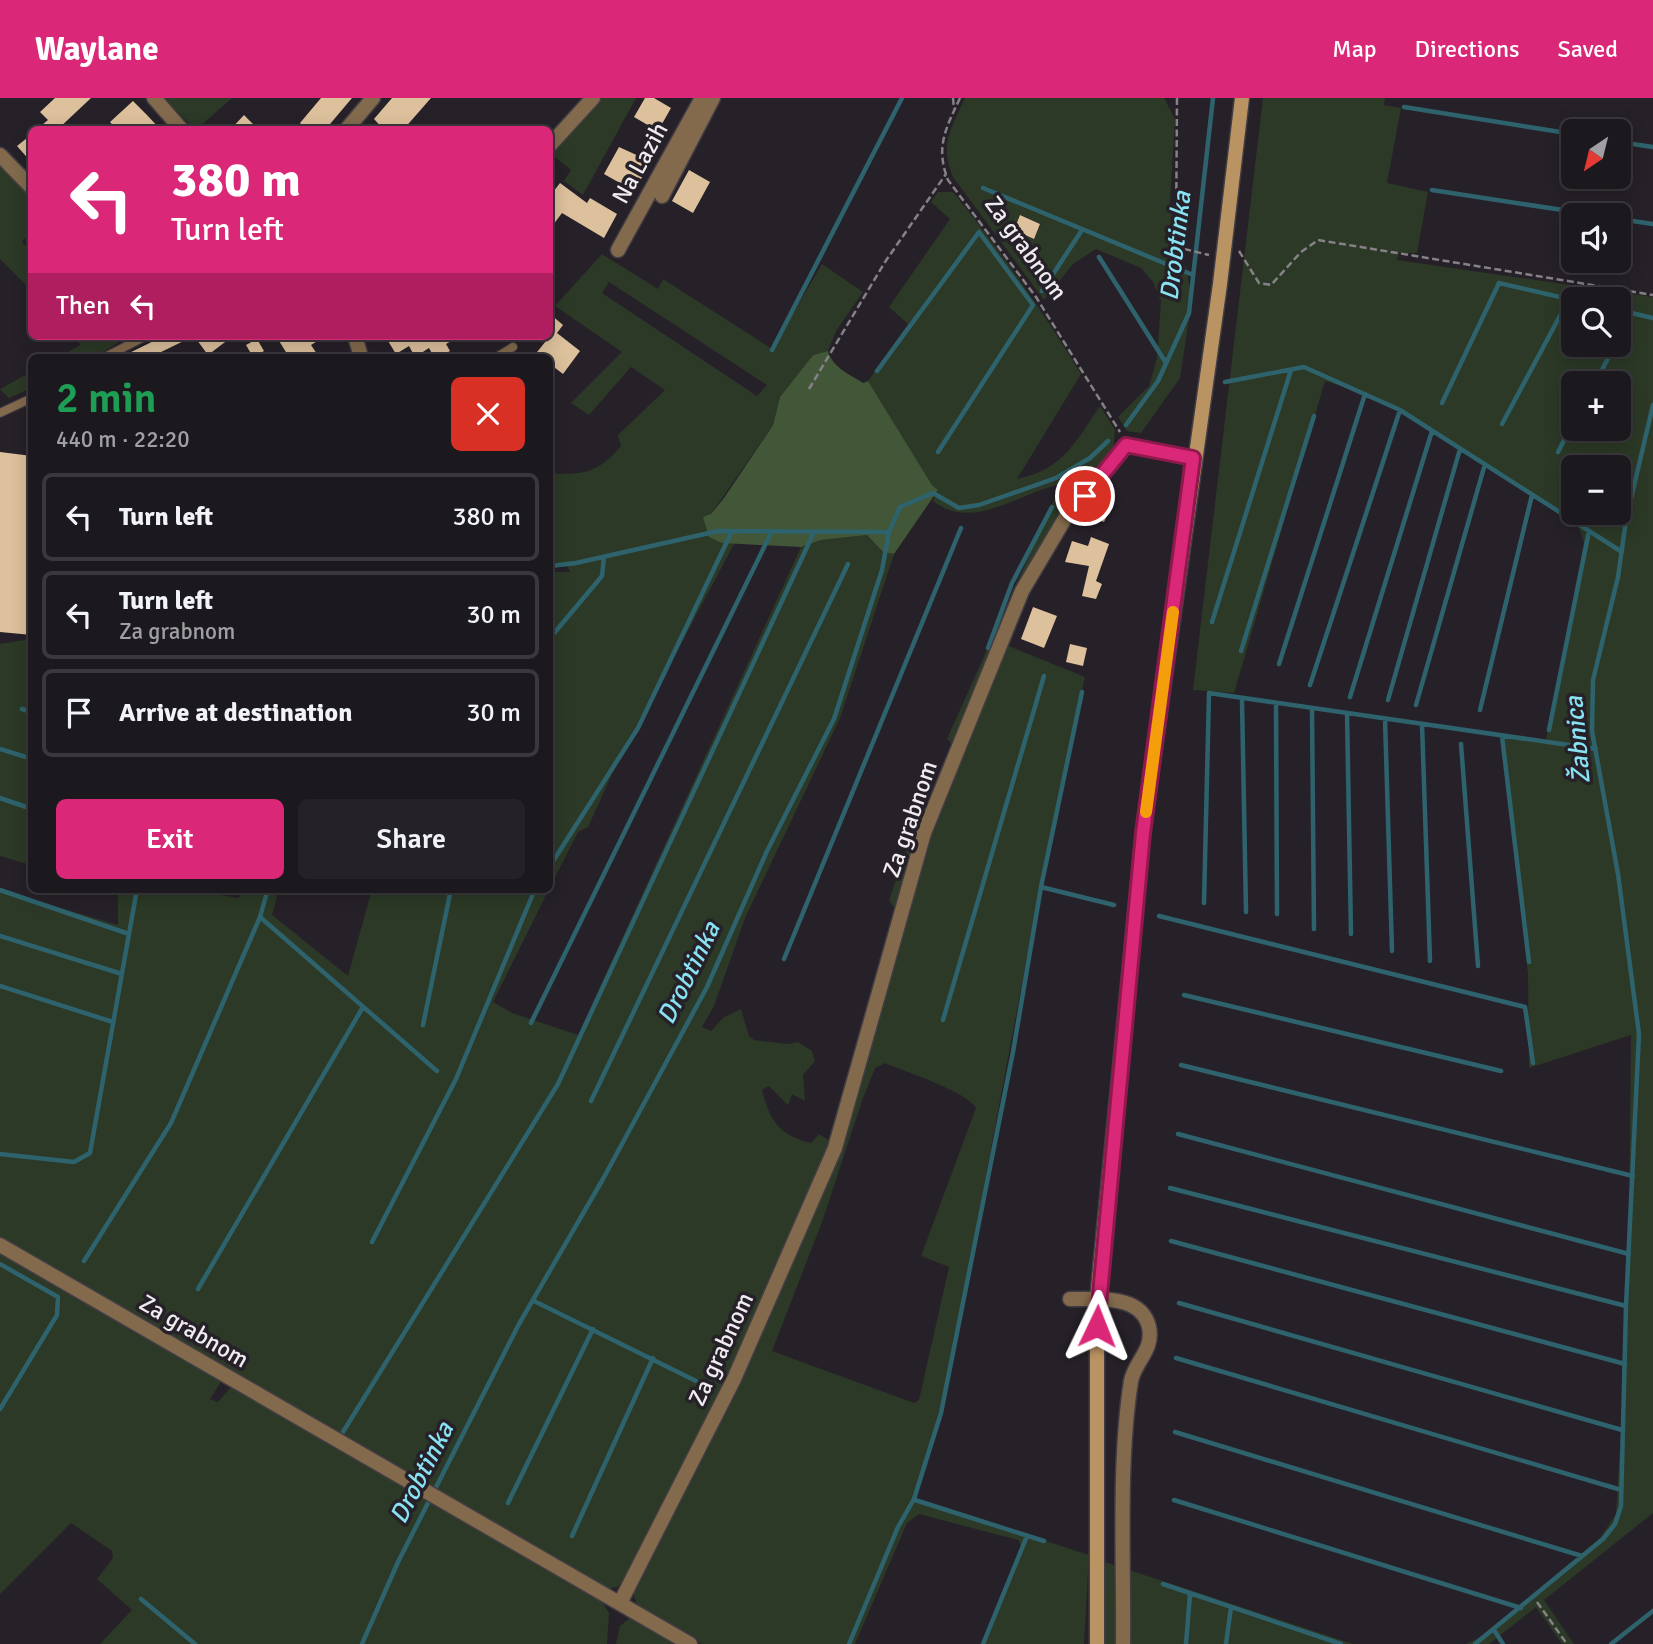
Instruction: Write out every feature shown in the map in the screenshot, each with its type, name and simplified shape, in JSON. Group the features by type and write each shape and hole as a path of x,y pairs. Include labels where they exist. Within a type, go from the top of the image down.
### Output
{"main road":[{"path":"1097,1644 1097,1300 1143,833 1242,98"}],"street":[{"path":"154,98 177,126"},
{"path":"349,126 373,98"},
{"path":"553,142 593,98"},
{"name":"Na Lazih","path":"618,250 702,98"},
{"name":"Na Lazih","path":"662,196 713,98"},
{"path":"0,155 28,184"},
{"path":"1126,445 1193,458"},
{"name":"Za grabnom","path":"620,1603 734,1379 835,1148 925,833 1022,591 1067,515 1126,445"},
{"name":"Za grabnom","path":"0,1245 690,1644"},
{"path":"1070,1299 1121,1300 1137,1309 1149,1326 1148,1351 1132,1378 1124,1482 1124,1644"}],"lane":[{"path":"111,354 138,340"},
{"path":"502,354 513,347"},
{"path":"0,413 28,400"}],"path":[{"path":"953,98 954,111"},
{"name":"Za grabnom","path":"960,98 941,137 940,152 946,174 1036,297 1126,445"},
{"path":"1177,98 1176,247 1202,253"},
{"path":"809,389 885,262 946,174"},
{"path":"1226,230 1259,283 1271,285 1301,252 1318,240 1653,295"},
{"path":"1537,1601 1567,1644"}],"green space":[{"path":"163,98 232,98 200,126 192,126"},
{"path":"600,98 636,98 583,195 564,181 571,170 553,155 553,150"},
{"path":"965,98 1164,98 1175,119 1170,203 1176,243 1186,268 1192,299 1180,378 1141,433 1127,431 1118,417 1149,386 1157,358 1161,301 1153,282 1141,268 1096,249 1073,264 1044,300 953,177 947,155 948,137","holes":["1021,215 1041,224 1033,239 1014,230"]},
{"path":"1263,98 1385,98 1384,105 1401,108 1387,183 1428,192 1417,253 1399,253 1397,260 1584,287 1561,287 1561,357 1631,357 1631,294 1653,297 1653,1513 1544,1600 1574,1644 1562,1644 1536,1607 1489,1644 1466,1644 1483,1636 1600,1538 1616,1514 1628,1317 1631,1035 1529,1068 1528,974 1500,735 1546,740 1584,542 1579,528 1575,525 1631,525 1631,455 1561,455 1561,516 1424,425 1358,392 1325,381 1234,693 1193,690"},
{"path":"0,160 28,190 28,235 22,242 28,248 28,287 0,259"},
{"path":"938,192 953,192 1020,281 1081,374 1017,479 1033,475 1057,461 1075,442 1100,406 1115,430 1113,451 1063,516 955,747 947,739 1061,484 980,512 948,510 933,501 938,490 932,485 868,381 908,324 889,307 950,219 931,202"},
{"path":"602,254 658,289 663,279 772,349 822,264 863,292 836,331 828,351 813,355 780,397 773,425 711,514 722,543 735,542 612,774 588,827 578,832 553,881 553,572 570,572 566,564 553,562 553,473 581,473 605,462 621,446 618,435 665,390 631,367 589,415 571,403 622,352 555,306","holes":["609,282 767,385 757,396 602,293"]},
{"path":"78,340 115,340 118,343 99,354 65,354 80,345"},
{"path":"828,351 842,370 863,383 868,381 932,485 938,490 894,554 883,552 867,535 821,540 801,547 722,543 709,537 703,517 711,514 724,498 773,425 780,397 813,355"},
{"path":"28,374 28,389 9,398 0,389"},
{"path":"867,535 883,552 894,554 840,718 745,918 714,1006 702,1027 711,1031 723,1018 741,1009 749,1036 754,1040 789,1044 798,1042 812,1051 815,1061 803,1075 805,1101 792,1094 788,1105 769,1086 762,1090 773,1118 784,1131 811,1143 819,1134 830,1141 726,1388 626,1579 617,1587 604,1589 0,1237 0,890 118,925 118,893 208,893 239,898 240,893 278,893 272,915 348,976 371,893 547,893 493,1002 512,1013 578,1035 801,547 821,540"},
{"path":"28,640 28,864 0,856 0,644"},
{"path":"1006,645 1085,677 1036,909 949,1372 916,1499 1089,1555 1084,1644 984,1644 1021,1546 1018,1540 919,1514 907,1523 855,1644 702,1644 637,1604 633,1594 758,1342 856,1096 930,837","holes":["885,1063 948,1089 976,1108 921,1256 949,1267 919,1400 914,1403 772,1351 822,1222 862,1101 875,1068"]},
{"path":"917,813 928,815 896,910 889,901"},
{"path":"0,1250 222,1380 210,1399 218,1402 232,1386 600,1598 609,1613 607,1644 100,1644 132,1610 97,1579 113,1558 112,1551 71,1523 0,1594"},
{"path":"1096,1559 1353,1644 1090,1644"},
{"path":"631,1617 682,1644 616,1644 620,1626"}],"building":[{"path":"55,98 91,98 61,126 41,126 48,120 40,112"},
{"path":"321,98 352,98 328,126 303,126 300,123"},
{"path":"392,98 431,98 406,126 380,126 374,119"},
{"path":"645,98 654,98 671,108 658,131 634,117"},
{"path":"133,101 157,126 114,126 110,122"},
{"path":"244,115 255,126 234,126"},
{"path":"28,137 28,158 17,146"},
{"path":"619,147 643,158 649,165 634,191 604,174"},
{"path":"689,170 710,182 693,213 672,201"},
{"path":"560,183 587,203 590,198 617,214 604,238 562,213 553,225 553,192"},
{"path":"1020,215 1040,224 1034,239 1014,230"},
{"path":"553,317 563,325 557,333 580,351 563,374 553,366 553,354 535,354 547,340 553,340"},
{"path":"156,340 186,340 160,354 127,354"},
{"path":"197,340 228,340 209,354"},
{"path":"258,340 264,351 251,354 246,345"},
{"path":"278,340 319,340 311,345 317,354 287,354"},
{"path":"387,340 453,340 446,344 450,351 444,354 432,354 429,348 420,354 413,354 409,346 396,354"},
{"path":"0,452 28,456 28,635 0,632"},
{"path":"1096,495 1113,502 1104,522 1088,515"},
{"path":"1091,537 1109,544 1096,581 1102,584 1096,599 1082,596 1089,566 1065,562 1072,541 1088,546"},
{"path":"1033,607 1057,616 1044,648 1021,639"},
{"path":"1070,644 1087,648 1083,666 1066,662"}],"waterway":[{"path":"772,350 902,98"},
{"name":"Drobtinka","path":"1126,425 1158,381 1189,313 1213,98"},
{"path":"1404,107 1561,132"},
{"path":"1631,144 1653,147"},
{"path":"983,188 1193,275"},
{"path":"1432,190 1561,210"},
{"path":"1631,221 1653,224"},
{"path":"1042,291 1082,230"},
{"path":"877,371 979,232 1033,305 938,452"},
{"path":"1099,257 1166,363"},
{"path":"1442,403 1499,283 1561,297"},
{"path":"1631,313 1653,318"},
{"path":"1502,424 1561,314"},
{"path":"1601,371 1609,357"},
{"path":"1225,382 1304,367 1400,410 1622,552"},
{"path":"1212,622 1291,370"},
{"path":"1279,664 1365,394"},
{"name":"Žabnica","path":"1475,1644 1603,1539 1615,1524 1621,1506 1626,1306 1639,1034 1618,874 1592,731 1593,680 1618,577 1626,520 1653,405"},
{"path":"1310,685 1400,410"},
{"path":"1241,651 1314,416"},
{"path":"1350,697 1432,431"},
{"name":"Drobtinka","path":"362,1644 398,1562 519,1324 603,1179 707,987 767,851 834,719 882,570 889,532 900,507 933,493 959,508 979,505 1056,478 1090,458 1108,441"},
{"path":"1558,452 1564,441"},
{"path":"1388,700 1460,449"},
{"path":"1416,705 1485,464"},
{"path":"1480,710 1532,495"},
{"path":"988,648 1012,583 1052,507"},
{"path":"784,959 961,528"},
{"path":"553,566 576,563 718,531 889,532"},
{"path":"553,861 638,728 732,531"},
{"path":"531,1023 772,531"},
{"name":"Žabnica","path":"1549,730 1589,531"},
{"path":"343,1432 558,1084 814,532"},
{"path":"553,634 602,576 604,557"},
{"path":"591,1101 848,564"},
{"path":"943,1020 1044,676"},
{"path":"849,1644 898,1527 914,1499 941,1413 1013,1052 1041,887 1082,692"},
{"name":"Žabnica","path":"1204,903 1209,693 1596,749"},
{"path":"1242,700 1246,912"},
{"path":"1276,703 1277,914"},
{"path":"1312,708 1314,929"},
{"path":"22,709 28,711"},
{"path":"1347,713 1351,934"},
{"path":"1385,719 1392,951"},
{"path":"1422,724 1430,961"},
{"path":"1502,736 1529,962"},
{"path":"1461,744 1478,966"},
{"path":"0,749 28,758"},
{"path":"0,798 28,808"},
{"path":"1041,887 1114,905"},
{"path":"0,890 129,934"},
{"path":"0,1154 74,1162 90,1153 136,893"},
{"path":"84,1261 171,1123 260,917 267,893"},
{"path":"423,1025 450,893"},
{"path":"372,1242 456,1079 533,893"},
{"path":"1159,916 1525,1007 1533,1063"},
{"path":"260,917 437,1071"},
{"path":"0,936 122,974"},
{"path":"0,986 113,1022"},
{"path":"1184,995 1501,1071"},
{"path":"198,1289 363,1007"},
{"path":"1181,1065 1633,1176"},
{"path":"1178,1134 1629,1254"},
{"path":"1170,1188 1626,1306"},
{"path":"1171,1241 1625,1364"},
{"path":"0,1264 58,1297 57,1315 0,1409"},
{"path":"534,1301 696,1381"},
{"path":"1179,1303 1622,1430"},
{"path":"508,1503 593,1329"},
{"path":"572,1536 653,1358"},
{"path":"1176,1358 1618,1489"},
{"path":"1175,1432 1582,1556"},
{"path":"915,1500 1044,1541"},
{"path":"1174,1500 1521,1608"},
{"path":"983,1644 1027,1536"},
{"path":"1163,1584 1341,1644"},
{"path":"1186,1644 1190,1594"},
{"path":"141,1599 195,1644"},
{"path":"1226,1644 1231,1607"},
{"path":"1611,1644 1653,1611"},
{"path":"1494,1630 1503,1644"}],"slow traffic":[{"path":"1146,812 1173,612"}],"route":[{"path":"1085,496 1126,445 1193,458 1143,833 1097,1300 1097,1326"}]}
